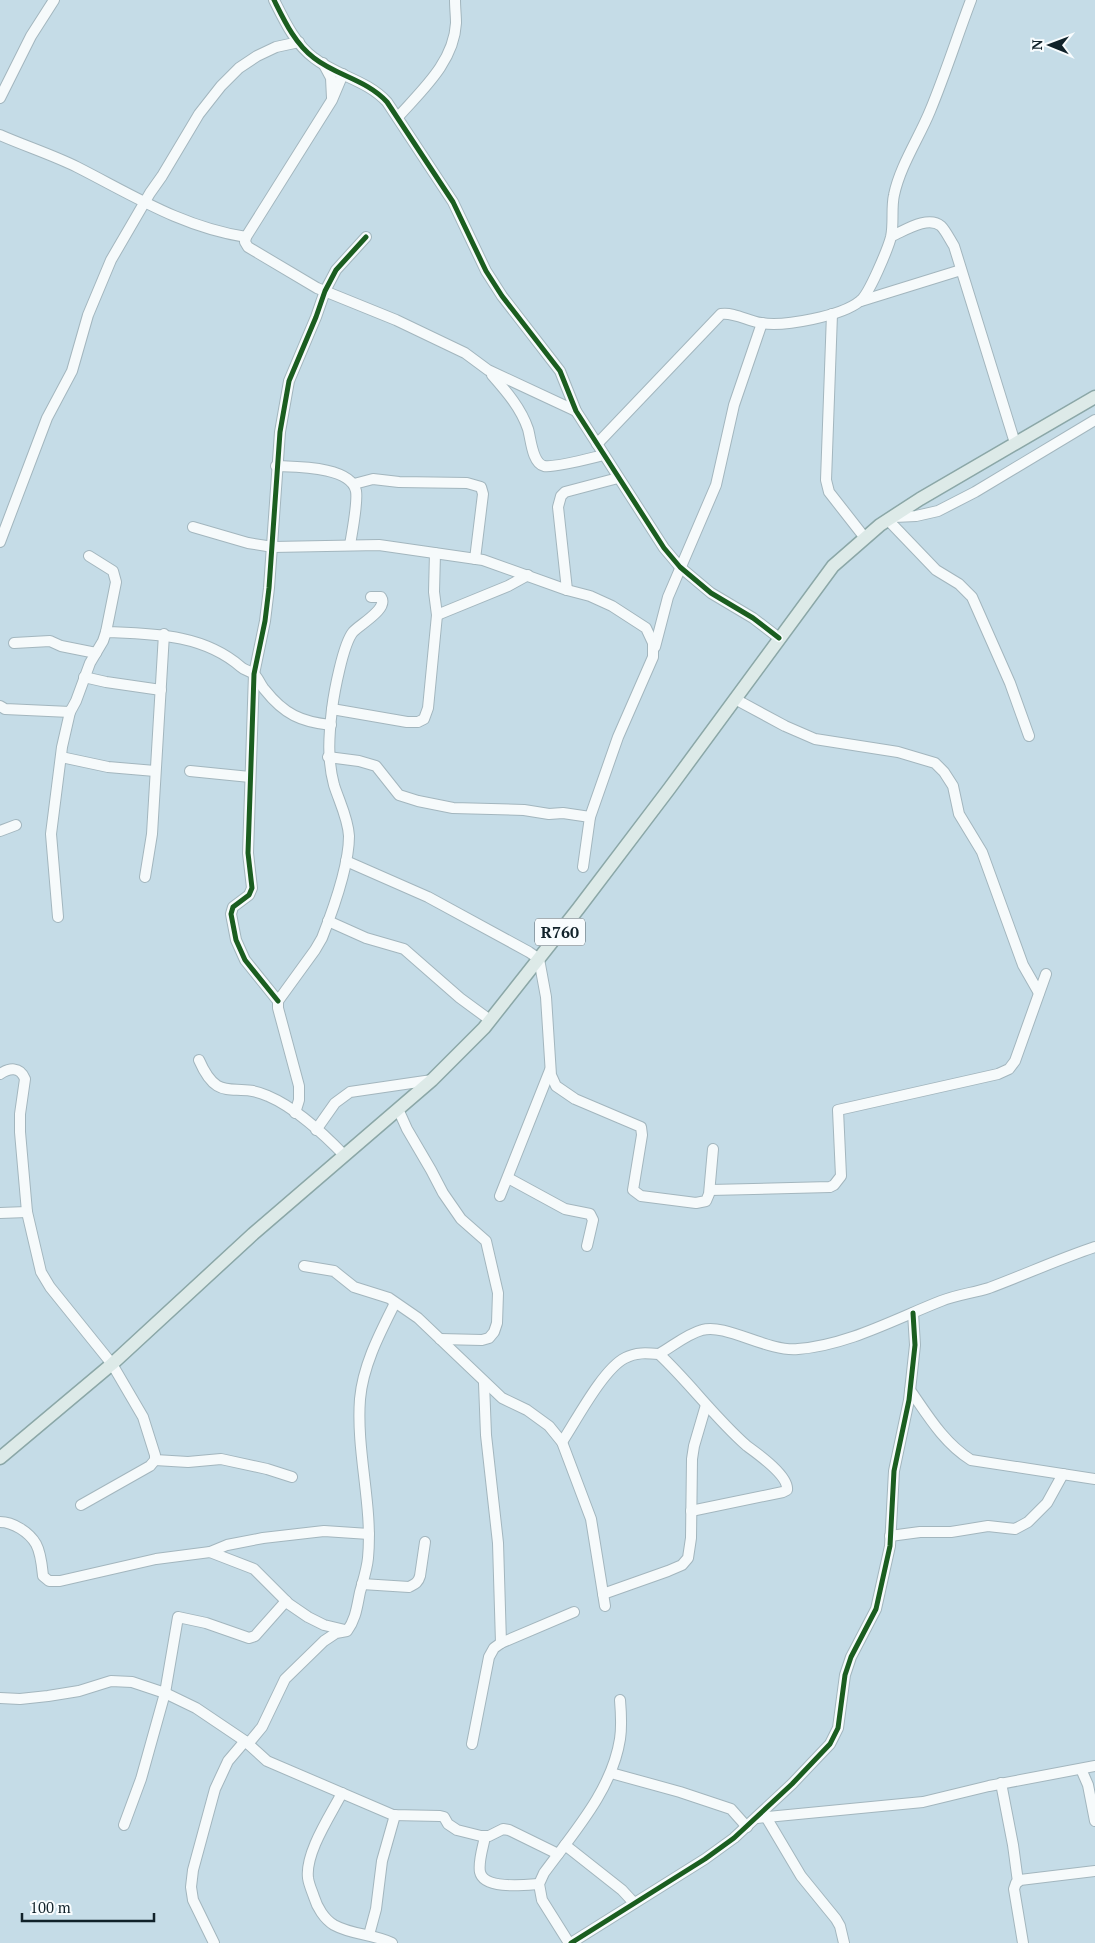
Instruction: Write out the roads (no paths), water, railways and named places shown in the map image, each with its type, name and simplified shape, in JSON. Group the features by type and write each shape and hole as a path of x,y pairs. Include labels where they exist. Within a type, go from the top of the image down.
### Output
{"main road":[{"name":"R760","path":"0,1458 112,1364 252,1234 454,1060 490,1020 539,959 669,789 833,566 865,538 920,499 1095,397"}],"street":[{"path":"0,98 31,36 54,0"},
{"path":"274,0 284,21 298,42 314,58 378,92 398,117 453,202 486,271 502,296 560,371 576,411 664,548 680,567 710,594 753,618 779,638"},
{"path":"398,117 436,75 451,48 456,24 455,0"},
{"path":"860,302 868,292 892,236 894,194 906,162 933,103 971,0"},
{"path":"0,542 48,418 72,371 88,315 111,260 144,203 199,114 221,86 239,68 257,56 276,47 298,42"},
{"path":"323,63 330,78 332,100"},
{"path":"343,74 332,100 246,237 245,242 253,251 325,292 396,320 465,353 488,370 576,411"},
{"path":"0,135 75,166 144,203 199,227 246,237"},
{"path":"892,236 925,222 934,222 941,226 954,246 1015,443"},
{"path":"278,1000 245,960 236,940 230,914 233,907 249,895 252,888 248,853 254,674 265,621 273,547 276,466 287,388 325,292 336,270 366,237"},
{"path":"597,444 719,315 728,314 762,323 805,321 832,314 860,302 961,270"},
{"path":"832,314 826,480 829,492 865,538"},
{"path":"582,866 590,818 618,737 653,657 668,597 716,485 734,405 762,323"},
{"path":"488,370 518,409 527,427 538,463 545,466 558,465 604,455"},
{"path":"891,519 938,511 983,487 1095,420"},
{"path":"276,466 318,468 346,477 354,484 357,493 350,545"},
{"path":"567,590 558,507 561,496 565,492 618,478"},
{"path":"354,484 373,479 398,482 468,483 481,487 483,494 475,559"},
{"path":"891,519 936,570 972,596 1010,683 1029,736"},
{"path":"193,528 248,543 273,547 379,545 475,559 590,596 612,606 646,628 651,635 654,650"},
{"path":"332,709 393,720 418,722 424,719 428,708 437,615 434,592 436,553"},
{"path":"58,917 51,834 61,757 70,712 84,677 106,632 116,582 113,571 89,556"},
{"path":"437,615 528,576"},
{"path":"295,1113 299,1100 299,1086 278,1008 278,1000 315,950 328,921 346,861 349,836 347,820 334,785 328,757 332,709 348,640 357,628 380,609 383,604 383,600 380,597 371,597"},
{"path":"106,632 164,634 202,644 227,656 237,662 241,668 254,674 265,691 291,714 310,723 331,725"},
{"path":"145,877 152,834 164,634"},
{"path":"14,643 50,641 62,646 96,653"},
{"path":"84,677 161,690"},
{"path":"735,699 785,726 815,739 898,752 935,763 944,772 953,786 959,814 982,852 1023,964 1039,993"},
{"path":"0,706 5,709 70,712"},
{"path":"61,757 108,767 155,771"},
{"path":"328,757 359,761 376,766 399,794 418,801 453,808 524,810 549,814 563,813 590,818"},
{"path":"190,771 250,777"},
{"path":"0,831 16,825"},
{"path":"346,861 428,897 539,959 546,997 551,1075 556,1086 569,1095 641,1127 642,1135 633,1190 636,1194 696,1202 706,1201 710,1190 713,1149"},
{"path":"328,921 366,938 404,949 460,998 490,1020"},
{"path":"710,1190 801,1188 834,1185 841,1176 838,1110 1005,1072 1012,1066 1015,1060 1046,974"},
{"path":"199,1060 211,1083 218,1088 266,1095 295,1113 344,1155"},
{"path":"0,1074 8,1069 16,1069 23,1073 25,1078 20,1114 20,1132 27,1212 41,1272 50,1287 112,1364 143,1417 154,1450 155,1460 150,1466 81,1506"},
{"path":"500,1196 550,1070"},
{"path":"316,1130 335,1103 350,1092 432,1080"},
{"path":"398,1109 407,1129 443,1193 461,1219 486,1241 498,1293 497,1323 494,1332 489,1338 482,1340 440,1340"},
{"path":"508,1178 565,1210 590,1214 593,1220 587,1246"},
{"path":"0,1213 27,1212"},
{"path":"562,1442 604,1378 615,1365 625,1358 642,1353 659,1354 695,1332 709,1328 720,1329 758,1343 780,1348 796,1350 815,1347 861,1334 944,1300 987,1288 1095,1247"},
{"path":"304,1266 334,1271 354,1288 377,1293 395,1302 418,1318 484,1383 502,1398 527,1410 549,1426 562,1442 591,1520 605,1606"},
{"path":"214,1943 193,1900 191,1887 193,1870 215,1788 228,1760 262,1727 285,1679 324,1641 336,1634 347,1631 354,1621 368,1560 369,1534 362,1456 360,1400 365,1372 379,1335 395,1302"},
{"path":"620,1700 620,1737 611,1773 539,1884 542,1900 570,1943 705,1859 762,1817 830,1744 838,1728 845,1675 876,1609 890,1546 894,1471 910,1390 915,1345 913,1313"},
{"path":"659,1354 706,1405 784,1479 787,1486 783,1492 691,1511"},
{"path":"484,1383 486,1434 498,1543 501,1643"},
{"path":"910,1390 950,1445 971,1460 1095,1479"},
{"path":"603,1594 668,1571 686,1562 691,1548 693,1452 706,1405"},
{"path":"155,1460 188,1462 221,1459 268,1469 292,1477"},
{"path":"890,1536 920,1532 951,1532 988,1526 1016,1528 1028,1522 1047,1503 1063,1474"},
{"path":"0,1522 8,1522 24,1531 31,1538 39,1552 43,1576 49,1581 60,1581 170,1557 210,1552 263,1538 324,1531 369,1534"},
{"path":"362,1584 408,1587 415,1584 419,1581 425,1542"},
{"path":"210,1552 254,1569 286,1601 308,1617 324,1625 347,1631"},
{"path":"124,1825 141,1779 165,1693 178,1617 206,1623 249,1638 255,1636 286,1601"},
{"path":"472,1744 489,1658 494,1648 501,1643 574,1612"},
{"path":"0,1698 20,1699 48,1696 79,1691 120,1680 132,1682 165,1693 196,1708 247,1743 267,1761 395,1815 440,1816 444,1817 448,1824 457,1830 485,1837 499,1830 509,1830 558,1854"},
{"path":"762,1817 923,1802 1001,1783 1095,1766"},
{"path":"1082,1769 1088,1785 1095,1821"},
{"path":"611,1773 732,1809 747,1827"},
{"path":"1001,1783 1018,1882"},
{"path":"342,1793 312,1852 308,1866 308,1879 322,1915 332,1924 352,1933 369,1934 392,1943"},
{"path":"369,1934 376,1909 382,1861 395,1815"},
{"path":"762,1817 801,1876 836,1919 840,1926 844,1943"},
{"path":"485,1837 480,1863 482,1878 489,1883 501,1885 539,1884"},
{"path":"565,1845 622,1890 634,1903"},
{"path":"1023,1943 1014,1885 1018,1882 1095,1871"}]}
